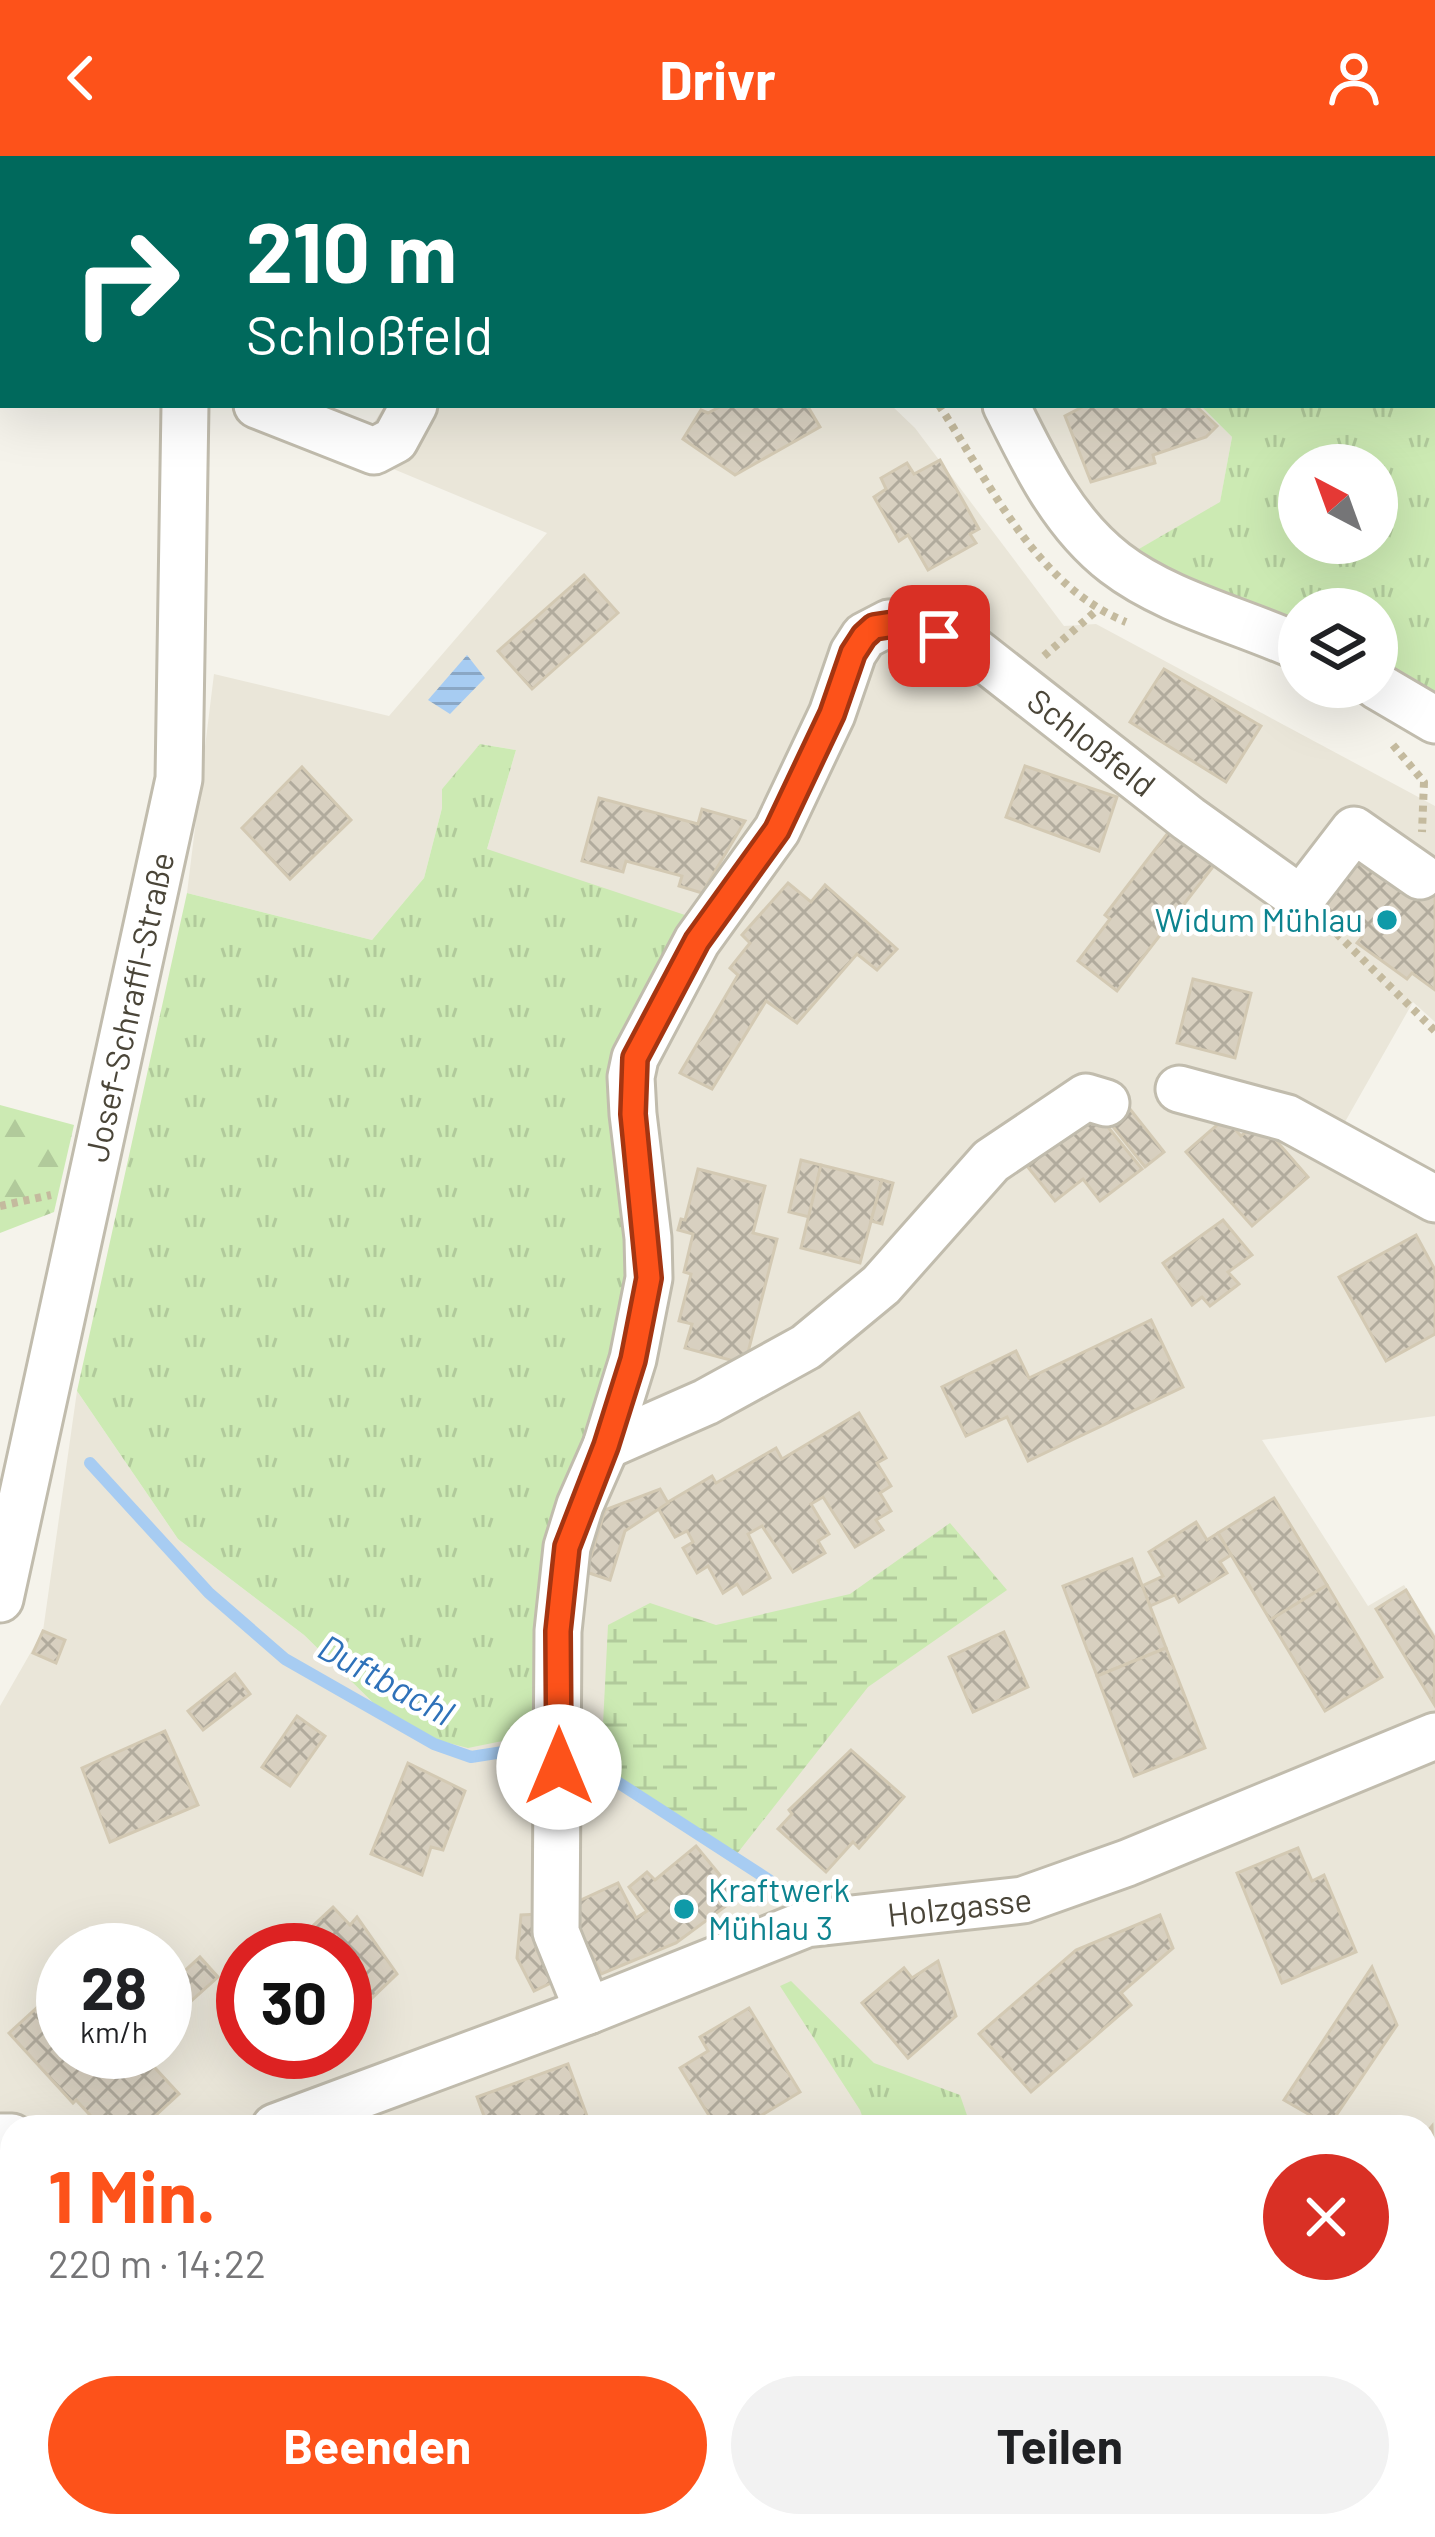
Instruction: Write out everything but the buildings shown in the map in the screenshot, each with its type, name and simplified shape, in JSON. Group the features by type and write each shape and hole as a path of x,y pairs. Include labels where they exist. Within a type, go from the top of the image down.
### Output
{"street":[{"name":"Josef-Schraffl-Straße","path":"0,1598 179,779 184,408"},
{"path":"265,408 374,451 395,440 412,408"},
{"path":"1008,408 1046,483 1114,562 1166,592 1278,638"},
{"name":"Schloßfeld","path":"588,2011 556,1932 560,1587 580,1505 606,1446 633,1360 649,1278 631,1077 643,1037 697,941 777,830 832,714 853,653 874,627 907,622 972,649 1189,819 1301,898"},
{"path":"1301,898 1354,830 1420,876"},
{"path":"1179,1090 1287,1118 1435,1199"},
{"path":"606,1446 706,1402 806,1346 880,1285 991,1160 1086,1096 1106,1103"},
{"name":"Holzgasse","path":"307,2115 806,1924 1023,1900 1127,1863 1435,1736"}],"path":[{"path":"1016,681 1097,610"},
{"path":"1414,724 1424,782 1420,876"},
{"path":"1301,898 1435,1031"}],"shaded area":[{"path":"383,408 894,408 915,428 1064,626 1096,624 1435,806 1435,1022 1413,1002 1333,1143 1435,1205 1435,1416 1262,1440 1368,1606 1404,1585 1435,1634 1435,2115 0,2115 0,1706 43,1631 77,1391 178,1539 304,1635 402,1731 487,849 516,750 481,744 442,789 442,808 424,878 372,940 187,893 214,674 389,716 547,533 355,453"},
{"path":"1023,408 1203,408 1232,437 1220,503 1125,557 1063,485"}],"green space":[{"path":"1203,408 1435,408 1435,702 1398,685 1398,588 1278,588 1278,628 1125,557 1220,502 1232,437"},
{"path":"480,744 516,750 487,849 697,919 632,1037 638,1258 551,1731 468,1748 402,1731 304,1635 178,1539 77,1391 187,893 372,940 424,878 442,808 442,789"},
{"path":"0,1105 74,1125 54,1212 0,1233"},
{"path":"950,1523 1007,1590 868,1687 736,1855 601,1764 608,1625 650,1603 716,1625 850,1594"},
{"path":"791,1981 874,2063 960,2095 967,2115 862,2115 780,1986"}],"water":[{"path":"467,655 485,678 450,714 428,700"}],"waterway":[{"name":"Duftbachl","path":"90,1463 209,1593 285,1659 434,1744 471,1757 541,1746 588,1763 769,1880"}],"place":[{"name":"Widum Mühlau","path":"1387,920"},
{"name":"Kraftwerk Mühlau 3","path":"684,1909"}],"route":[{"path":"559,1767 558,1631 567,1547 633,1360 649,1278 633,1114 635,1058 697,941 777,830 864,636 874,627 907,622 939,636"}]}
